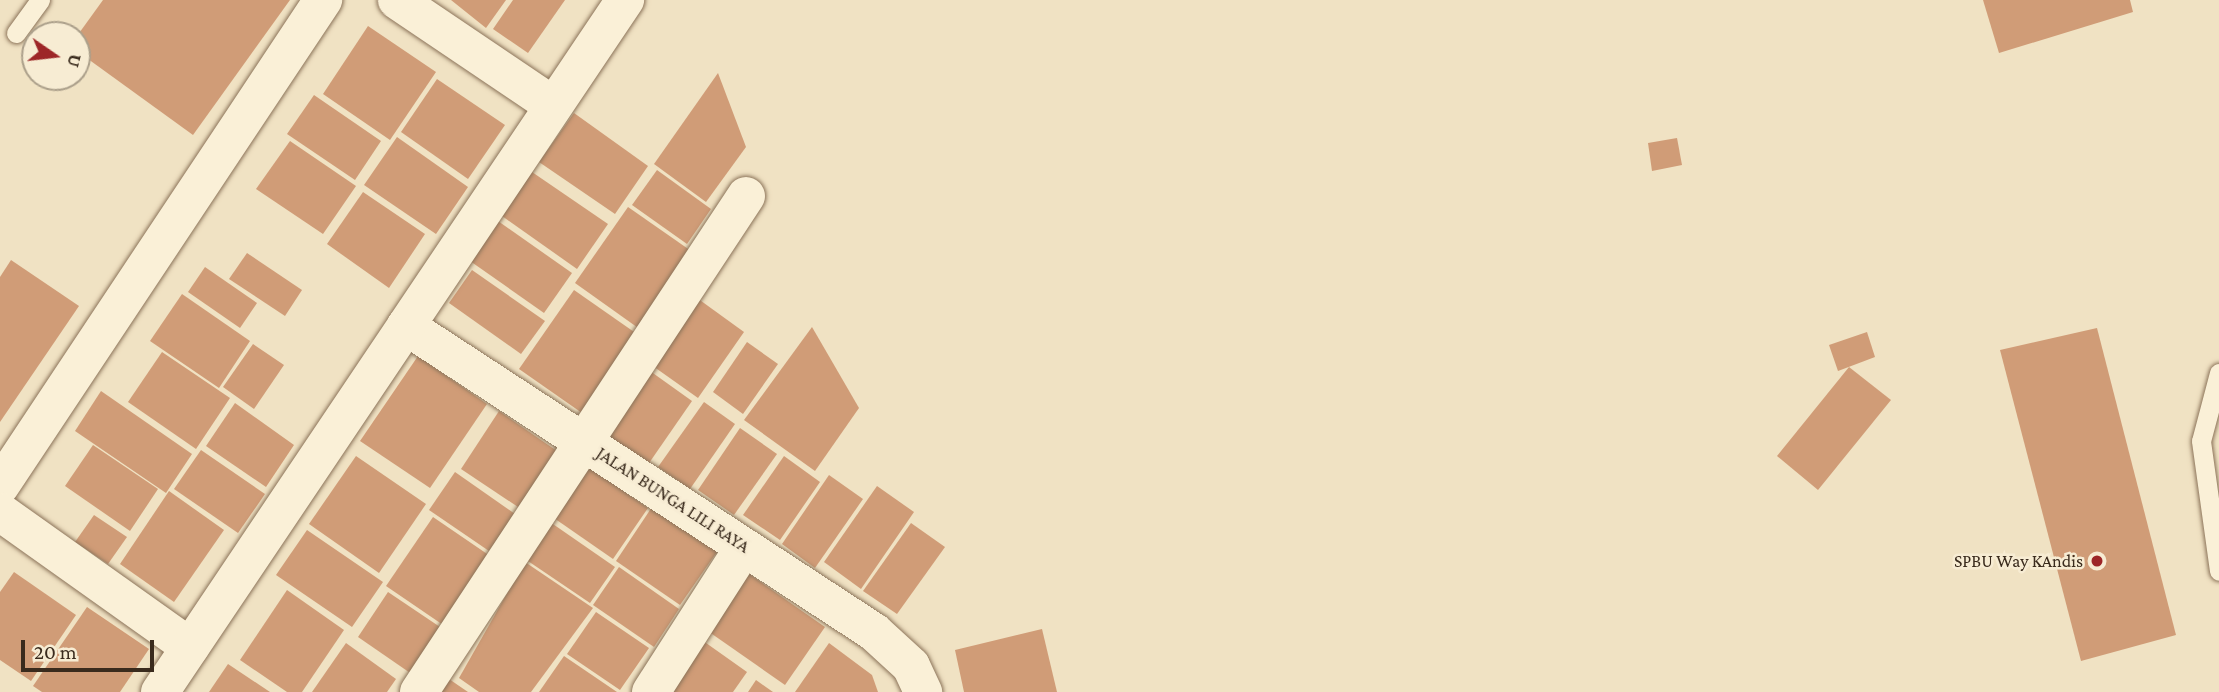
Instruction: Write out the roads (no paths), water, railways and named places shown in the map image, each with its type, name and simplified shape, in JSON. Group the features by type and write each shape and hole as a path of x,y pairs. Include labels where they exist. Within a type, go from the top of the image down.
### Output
{"street":[{"path":"0,485 323,0"},
{"path":"397,0 551,104"},
{"path":"160,692 406,326 551,104 625,0"},
{"path":"419,692 746,196"},
{"name":"JALAN BUNGA LILI RAYA","path":"406,326 898,650 923,692"},
{"path":"0,512 190,647"},
{"path":"651,692 744,547"}],"lane":[{"path":"16,33 40,0"},
{"path":"2219,373 2200,441 2219,571"}],"place":[{"name":"SPBU Way KAndis","path":"2097,561"}]}
